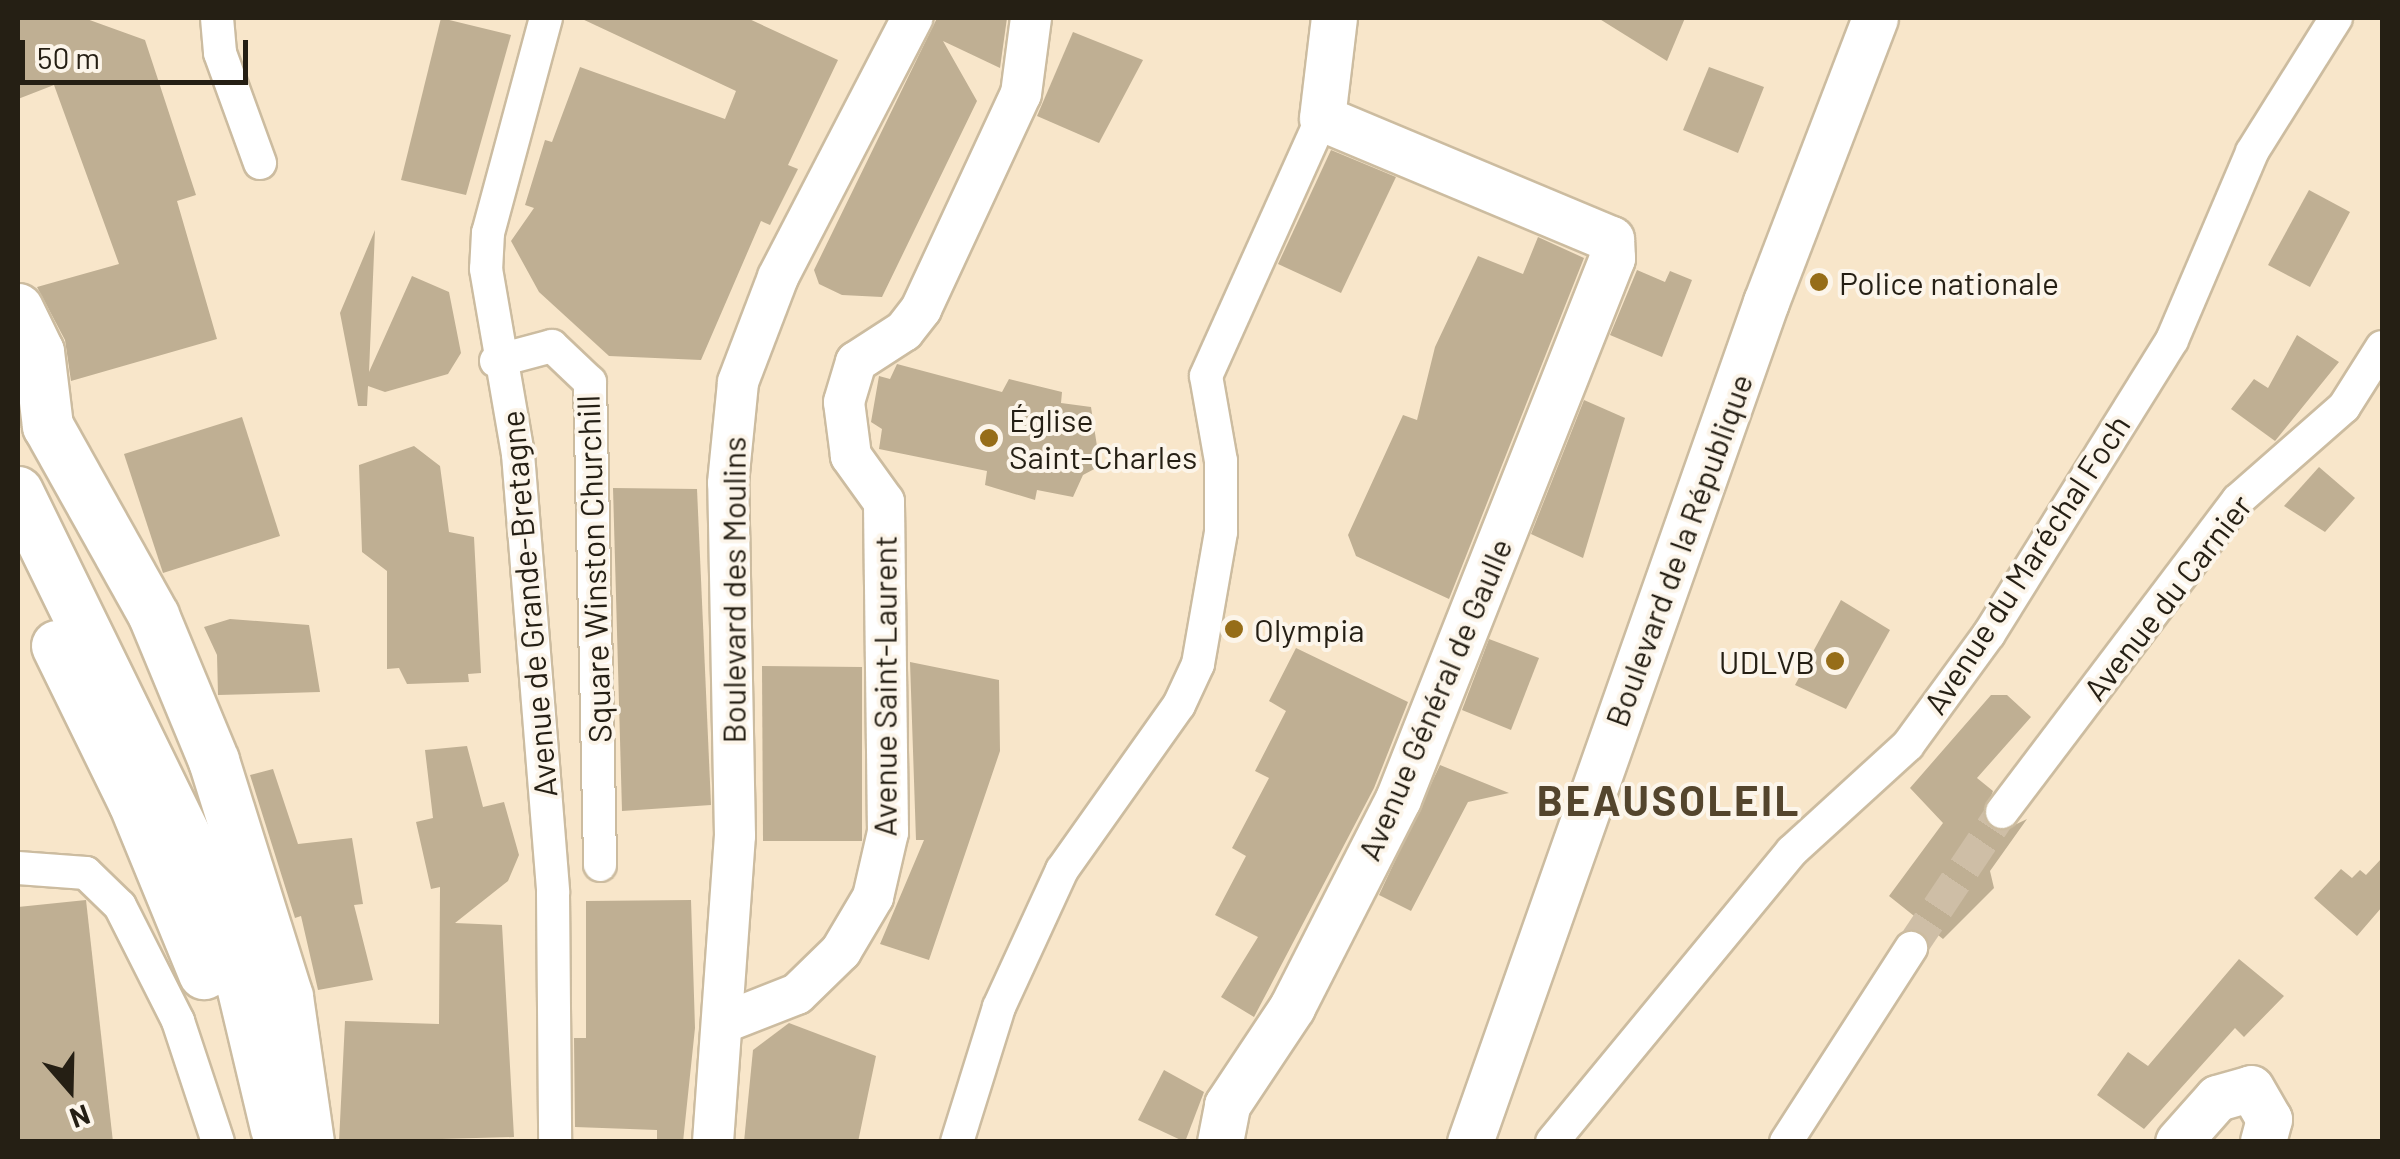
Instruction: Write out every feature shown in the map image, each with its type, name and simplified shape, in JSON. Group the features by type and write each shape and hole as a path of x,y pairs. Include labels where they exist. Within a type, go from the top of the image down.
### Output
{"main road":[{"path":"1322,118 1334,18"},
{"name":"Boulevard de la République","path":"1470,1142 1874,18"},
{"name":"Avenue Général de Gaulle","path":"1220,1142 1235,1089 1292,1007 1398,799 1608,276 1610,240 1322,118"},
{"path":"18,309 39,352 48,426 154,616 214,761 288,997 309,1142"},
{"path":"18,492 202,870 242,986 278,1142"},
{"path":"18,565 134,802 266,1142"},
{"path":"2178,1142 2217,1098 2251,1088 2270,1119 2263,1142"}],"street":[{"path":"217,18 220,53 260,163"},
{"name":"Avenue de Grande-Bretagne","path":"546,18 488,233 496,361 518,454 553,893 554,1142"},
{"name":"Boulevard des Moulins","path":"713,1142 735,836 728,482 738,382 778,277 912,18"},
{"name":"Avenue Saint-Laurent","path":"723,1023 797,994 820,974 860,923 883,866 884,502 851,456 844,402 856,362 904,331 921,308 1021,94 1031,18"},
{"name":"Avenue du Maréchal Foch","path":"1552,1142 1792,851 1908,745 1988,634 2172,340 2252,152 2336,18"},
{"path":"958,1142 999,1007 1062,870 1180,705 1198,664 1221,532 1220,461 1206,376 1322,118"},
{"name":"Square Winston Churchill","path":"496,361 552,346 590,382 600,865"},
{"name":"Avenue du Carnier","path":"2002,812 2238,500 2344,407 2382,348"},
{"path":"18,868 86,874 120,906 178,1021 218,1142"},
{"path":"1786,1142 1911,948"}],"building":[{"path":"18,18 84,18 145,40 196,195 177,201 217,339 71,381 65,340 37,287 119,264 54,85 18,99"},
{"path":"441,18 511,35 466,195 401,180"},
{"path":"580,18 747,18 838,60 788,165 798,169 770,225 761,221 701,360 609,356 539,292 511,241 534,208 525,205 545,140 552,142 580,67 725,119 736,91"},
{"path":"937,18 1007,18 1000,68 943,41 977,101 882,297 842,295 819,284 814,270"},
{"path":"1598,18 1685,18 1667,61"},
{"path":"1073,32 1143,60 1099,143 1037,116"},
{"path":"1709,67 1764,87 1738,153 1683,130"},
{"path":"1331,150 1396,177 1341,293 1278,264"},
{"path":"2309,190 2350,212 2310,287 2268,265"},
{"path":"375,230 369,372 412,276 449,292 461,353 448,374 385,392 368,386 367,406 358,406 340,313"},
{"path":"1538,237 1584,258 1449,599 1356,556 1348,535 1403,415 1417,420 1435,347 1478,256 1523,274"},
{"path":"1637,270 1665,282 1670,271 1692,280 1662,357 1610,335"},
{"path":"2297,335 2339,362 2275,441 2231,409 2254,379 2268,388"},
{"name":"Église Saint-Charles","path":"897,364 1002,392 1009,379 1062,392 1061,403 1091,407 1100,466 1083,475 1073,497 1037,490 1035,500 985,485 987,471 879,449 882,429 871,422 879,376 890,379"},
{"path":"1584,400 1625,418 1583,558 1531,534"},
{"path":"242,417 280,536 163,573 124,454"},
{"path":"414,446 440,466 449,532 474,537 481,673 468,674 469,682 407,684 399,668 387,669 387,571 362,552 359,465"},
{"path":"2319,467 2355,498 2325,532 2284,506"},
{"path":"613,488 697,489 711,805 622,811"},
{"path":"1841,600 1890,630 1846,709 1795,685"},
{"path":"230,619 309,625 320,692 218,695 217,655 204,627"},
{"path":"1489,639 1539,658 1511,730 1462,710"},
{"path":"1296,648 1408,702 1374,788 1254,1017 1221,997 1258,937 1215,915 1246,856 1232,848 1269,778 1255,771 1286,711 1269,701"},
{"path":"910,662 999,680 1000,751 929,960 880,944 924,840 916,840"},
{"path":"762,666 862,667 862,841 763,841"},
{"path":"1991,695 2007,695 2031,717 1977,778 1993,791 1983,819 2000,832 2027,819 1990,871 1994,888 1943,939 1889,896 1943,823 1910,788"},
{"path":"467,746 483,807 504,802 519,855 508,881 455,923 502,925 514,1137 339,1142 345,1021 439,1024 440,887 431,889 416,822 433,818 425,750"},
{"path":"1440,765 1509,793 1468,802 1411,911 1379,895"},
{"path":"273,769 298,844 352,838 363,904 354,905 373,980 318,990 301,916 295,918 250,775"},
{"path":"2382,858 2382,907 2357,936 2314,898 2341,869 2352,878 2360,870 2366,875"},
{"path":"86,900 113,1142 18,1142 18,907"},
{"path":"691,900 695,1028 683,1142 657,1142 657,1130 575,1127 574,1038 586,1038 586,901"},
{"path":"2239,959 2284,996 2244,1037 2235,1028 2144,1129 2097,1095 2128,1052 2148,1066"},
{"path":"789,1023 876,1056 858,1142 744,1142 753,1050"},
{"path":"1164,1070 1204,1092 1185,1142 1138,1120"}],"tunnel":[{"path":"1911,948 2002,812"}],"place":[{"name":"Police nationale","path":"1819,282"},
{"name":"Église Saint-Charles","path":"989,438"},
{"name":"Olympia","path":"1234,629"},
{"name":"UDLVB","path":"1835,661"}],"district":[{"name":"BEAUSOLEIL","path":"1669,799"}]}
